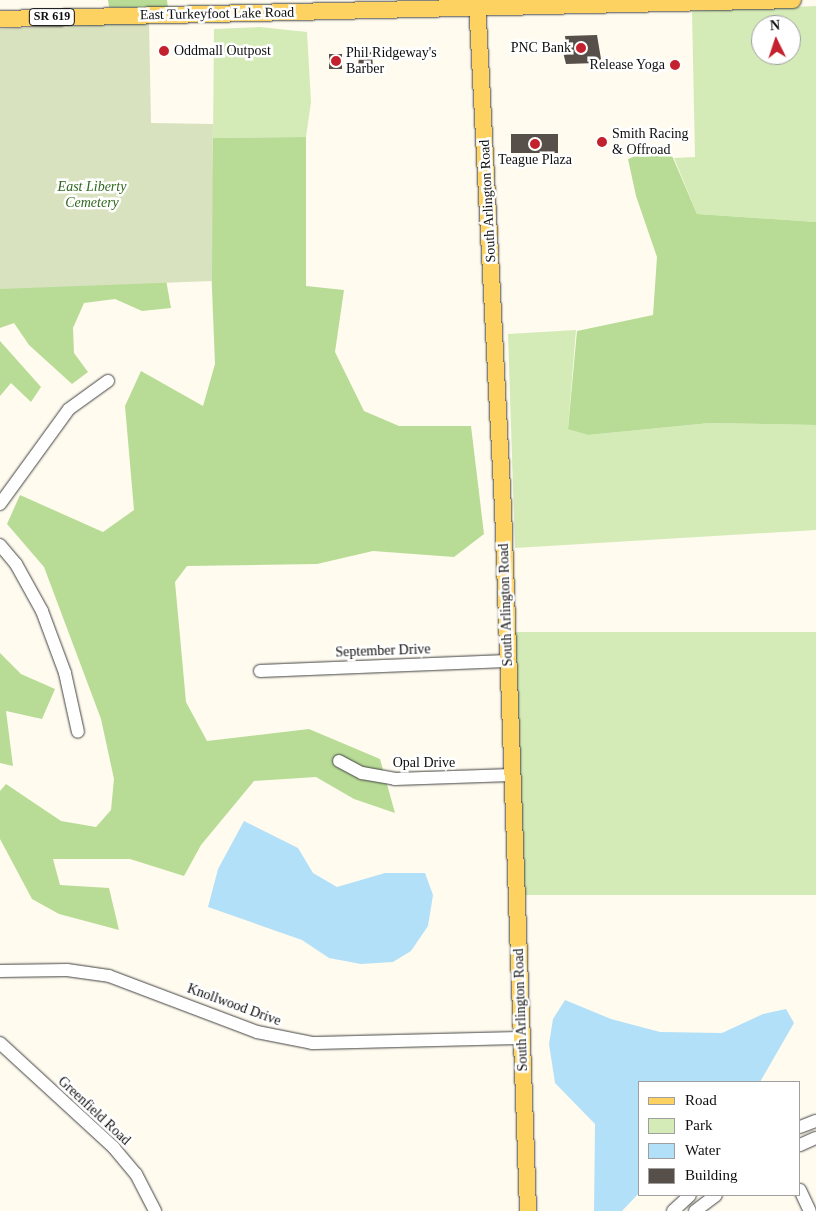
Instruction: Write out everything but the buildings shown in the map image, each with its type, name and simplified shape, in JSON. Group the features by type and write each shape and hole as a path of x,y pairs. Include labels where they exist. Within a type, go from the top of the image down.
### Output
{"main road":[{"name":"East Turkeyfoot Lake Road","path":"0,19 477,5 793,0"},
{"name":"South Arlington Road","path":"477,5 508,661 528,1211"}],"street":[{"path":"0,504 69,409 108,381"},
{"path":"0,545 16,564 42,611 65,673 78,732"},
{"name":"September Drive","path":"260,671 508,661"},
{"name":"Opal Drive","path":"339,761 362,773 395,779 512,774"},
{"name":"Knollwood Drive","path":"0,971 67,970 109,976 257,1032 306,1042 522,1038"},
{"name":"Greenfield Road","path":"0,1043 114,1148 136,1174 155,1211"},
{"path":"801,1128 816,1122"},
{"path":"801,1145 816,1138"},
{"path":"801,1192 810,1211"},
{"path":"673,1211 689,1196"},
{"path":"695,1211 715,1196"}],"green space":[{"path":"108,0 167,0 168,8 109,7"},
{"path":"816,6 816,222 697,214 674,158 695,157 692,11"},
{"name":"East Liberty Cemetery","path":"149,22 151,123 213,124 212,281 0,289 0,29"},
{"path":"260,27 307,32 311,102 306,137 213,138 214,29"},
{"path":"306,137 306,286 344,290 335,352 364,411 399,426 471,426 484,534 454,557 373,551 317,564 187,566 175,582 186,702 207,741 309,729 380,759 395,813 354,799 316,777 254,781 201,845 184,876 130,859 53,859 60,885 109,888 119,930 59,914 32,899 0,839 0,791 6,784 61,821 96,827 111,810 114,779 101,719 44,567 7,524 20,495 103,532 134,510 125,406 141,371 203,406 215,364 210,239 213,138"},
{"path":"667,144 697,214 816,222 816,425 710,423 588,435 568,429 577,331 653,315 657,257 636,196 628,159"},
{"path":"165,274 171,308 142,311 115,299 84,303 73,328 74,353 88,372 72,384 29,345 14,323 0,328 0,277"},
{"path":"576,330 568,428 588,435 710,423 816,425 816,530 515,548 508,334"},
{"path":"0,341 41,387 31,402 11,383 0,396"},
{"path":"512,632 816,632 816,895 512,895"},
{"path":"0,653 21,674 55,689 42,719 6,711 13,766 0,763"}],"water":[{"path":"244,821 298,848 313,873 337,887 385,873 425,873 433,895 428,926 411,951 393,962 361,964 329,958 302,940 208,907 218,869"},
{"path":"565,1000 611,1019 660,1032 722,1033 763,1014 786,1009 794,1023 761,1081 638,1081 638,1194 622,1211 594,1211 595,1124 555,1083 549,1044 553,1019"}],"place":[{"name":"PNC Bank","path":"581,48"},
{"name":"Oddmall Outpost","path":"164,51"},
{"name":"Phil Ridgeway's Barber","path":"336,61"},
{"name":"Release Yoga","path":"675,65"},
{"name":"Smith Racing & Offroad","path":"602,142"},
{"name":"Teague Plaza","path":"535,144"}]}
